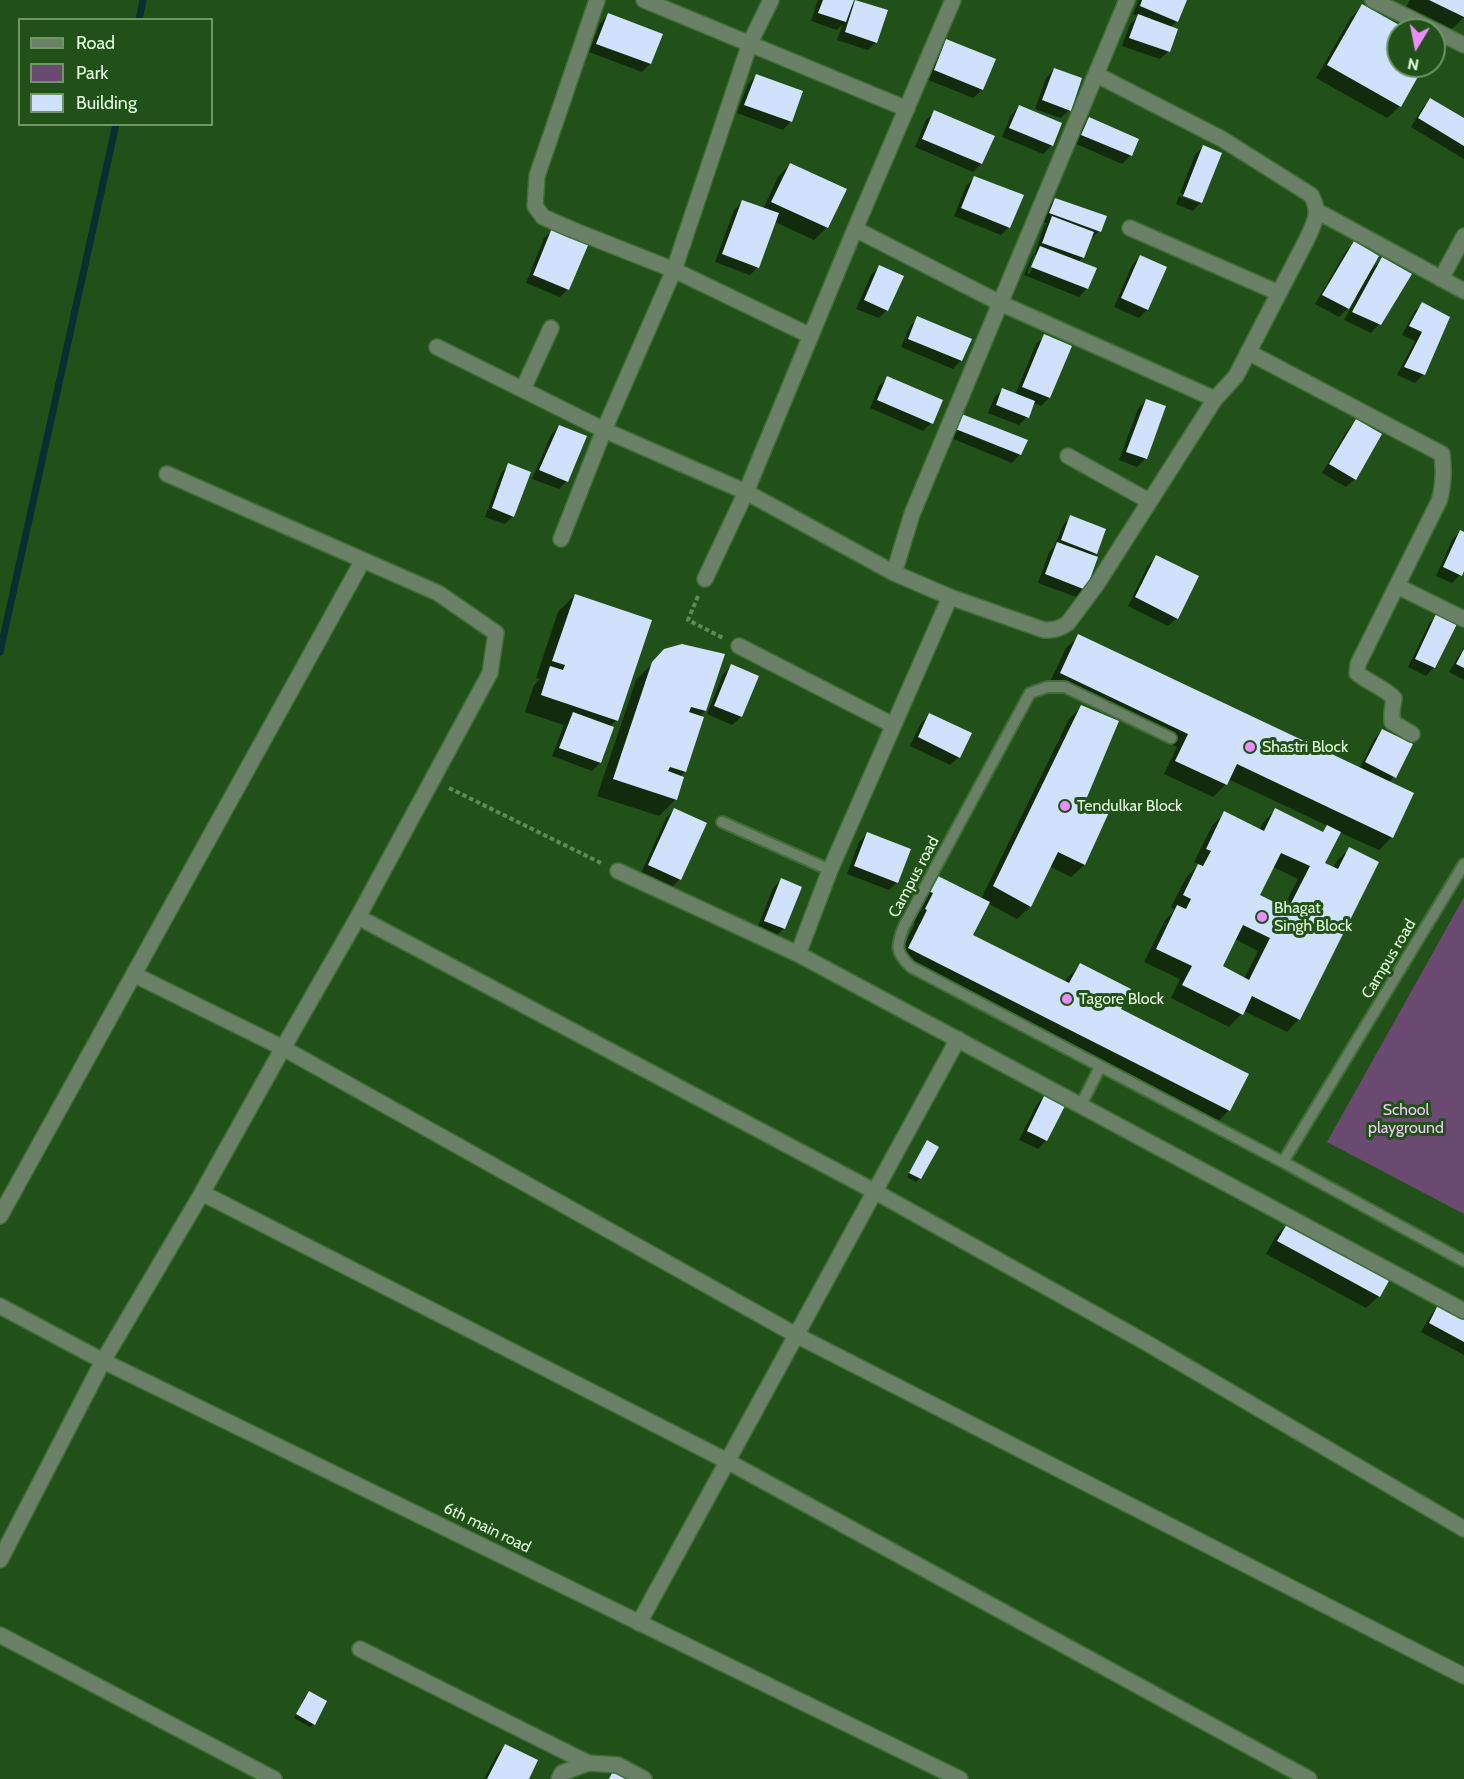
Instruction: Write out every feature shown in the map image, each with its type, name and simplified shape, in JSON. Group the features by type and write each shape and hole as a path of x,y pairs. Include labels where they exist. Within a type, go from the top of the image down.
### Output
{"street":[{"path":"597,0 537,176 535,206 543,217 674,270 812,336"},
{"path":"644,0 907,109"},
{"path":"561,539 604,429 674,270 750,43 771,0"},
{"path":"705,579 746,492 953,0"},
{"path":"894,573 912,514 1128,0"},
{"path":"1373,0 1464,45"},
{"path":"437,347 604,429 746,492 894,573 950,597 1044,630 1062,628 1097,584 1215,399 1236,376 1317,216 1317,205 1311,195 1222,138 1097,75"},
{"path":"1317,211 1464,291"},
{"path":"1130,228 1279,293"},
{"path":"855,229 1000,303 1215,399"},
{"path":"1441,279 1464,236"},
{"path":"523,389 551,328"},
{"path":"1248,352 1442,454 1444,471 1439,501 1358,664 1357,673 1365,680 1386,690 1394,698 1392,722 1412,734"},
{"path":"1068,456 1149,501"},
{"path":"0,1560 103,1360 202,1193 358,917 490,673 496,633 438,592 167,474"},
{"path":"0,1216 363,560"},
{"path":"1397,585 1464,619"},
{"path":"798,954 830,870 950,597"},
{"path":"739,646 893,725"},
{"path":"618,871 798,954 1464,1311"},
{"path":"358,917 874,1191 1145,1342 1464,1529"},
{"path":"135,975 283,1048 796,1335 1464,1676"},
{"path":"639,1623 958,1039"},
{"path":"202,1193 727,1461 1309,1779"},
{"name":"6th main road","path":"0,1306 103,1360 960,1779"},
{"path":"0,1635 274,1779"},
{"path":"360,1649 588,1763 618,1765 644,1779"},
{"path":"559,1779 562,1773 588,1763"}],"lane":[{"name":"Campus road","path":"1171,738 1065,687 1047,687 1030,693 904,927 897,944 901,958 911,967 1283,1162 1464,1261"},
{"path":"722,822 830,870"},
{"name":"Campus road","path":"1283,1162 1464,864"},
{"path":"1081,1105 1100,1067"}],"path":[{"path":"705,579 688,620 739,646"},
{"path":"432,780 618,871"}],"green space":[{"name":"School playground","path":"1464,897 1464,1214 1327,1142"}],"building":[{"path":"823,0 854,0 846,22 818,13"},
{"path":"855,0 888,10 877,43 845,32"},
{"path":"1142,0 1187,0 1178,22 1140,6"},
{"path":"1429,0 1464,0 1464,17"},
{"path":"1362,4 1387,18 1386,78 1417,78 1401,107 1327,65"},
{"path":"608,13 663,34 651,64 596,44"},
{"path":"1138,14 1178,29 1170,52 1129,38"},
{"path":"946,39 996,59 983,90 934,70"},
{"path":"1054,68 1082,78 1071,111 1042,100"},
{"path":"756,74 803,91 792,122 744,105"},
{"path":"1430,98 1464,118 1464,146 1418,118"},
{"path":"1019,105 1062,123 1053,146 1009,128"},
{"path":"934,110 995,136 982,164 922,139"},
{"path":"1089,117 1139,139 1132,156 1081,135"},
{"path":"1203,145 1222,153 1202,203 1183,196"},
{"path":"790,163 847,189 828,228 771,202"},
{"path":"974,176 1024,195 1010,228 961,208"},
{"path":"1055,198 1107,216 1101,232 1049,213"},
{"path":"742,200 779,213 759,268 722,254"},
{"path":"1052,216 1094,232 1084,258 1042,243"},
{"path":"552,228 589,243 569,290 533,275"},
{"path":"1354,241 1379,256 1349,309 1322,295"},
{"path":"1040,246 1097,268 1088,289 1031,267"},
{"path":"1140,255 1167,267 1148,310 1121,298"},
{"path":"1382,257 1412,274 1381,325 1352,312"},
{"path":"879,265 904,276 888,311 864,300"},
{"path":"1422,302 1450,317 1425,375 1404,367 1422,332 1409,326"},
{"path":"917,316 972,339 962,361 908,339"},
{"path":"1044,334 1072,346 1050,398 1022,387"},
{"path":"887,376 943,400 933,424 877,400"},
{"path":"1002,388 1035,401 1029,418 996,405"},
{"path":"1146,399 1166,406 1147,459 1126,452"},
{"path":"959,413 1028,440 1021,455 953,428"},
{"path":"1356,419 1382,434 1356,480 1329,464"},
{"path":"559,425 587,436 568,482 539,470"},
{"path":"508,463 531,472 514,517 492,508"},
{"path":"1070,515 1106,529 1097,554 1061,540"},
{"path":"1460,530 1464,532 1462,576 1443,567"},
{"path":"1057,542 1098,557 1086,590 1045,574"},
{"path":"1156,555 1199,576 1178,619 1135,597"},
{"path":"575,594 652,620 618,721 541,695 550,666 563,670 565,665 552,661"},
{"path":"1436,614 1457,624 1435,668 1415,659"},
{"name":"Shastri Block","path":"1078,634 1414,793 1393,838 1237,764 1227,785 1175,761 1188,734 1060,673"},
{"path":"682,644 725,654 706,711 691,707 689,712 704,717 686,772 670,767 668,771 684,777 677,800 613,779 652,662 664,649"},
{"path":"1464,649 1464,668 1456,664"},
{"path":"731,664 759,676 742,717 714,706"},
{"name":"Tendulkar Block","path":"1081,705 1119,721 1085,802 1110,810 1085,865 1058,852 1031,907 993,886"},
{"path":"573,712 614,727 601,763 559,748"},
{"path":"929,713 972,733 960,758 918,737"},
{"path":"1382,729 1413,744 1396,778 1365,762"},
{"path":"674,808 707,823 681,880 648,865"},
{"name":"Bhagat Singh Block","path":"1275,808 1323,832 1327,825 1341,832 1325,863 1338,869 1349,847 1379,862 1300,1020 1252,996 1243,1015 1182,985 1192,966 1156,949 1177,905 1186,909 1191,899 1183,895 1198,864 1203,866 1211,851 1206,849 1224,811 1264,831","holes":["1281,853 1310,866 1288,909 1260,895","1243,925 1270,938 1249,980 1223,966"]},
{"path":"867,832 911,849 898,883 854,866"},
{"name":"Tagore Block","path":"936,875 990,902 973,935 1069,983 1080,963 1131,989 1121,1009 1249,1074 1230,1111 908,948 927,910 925,909 933,893 928,891"},
{"path":"781,878 802,887 785,929 764,921"},
{"path":"1045,1094 1066,1104 1047,1141 1027,1131"},
{"path":"927,1140 939,1147 921,1179 909,1173"},
{"path":"1288,1222 1391,1277 1380,1297 1277,1241"},
{"path":"1439,1303 1464,1316 1464,1342 1429,1323"},
{"path":"309,1691 327,1701 315,1725 296,1714"},
{"path":"505,1744 538,1760 529,1779 487,1779"},
{"path":"613,1771 628,1779 609,1779"}],"waterway":[{"path":"139,18 143,0"},
{"path":"0,652 116,126"}],"place":[{"name":"Shastri Block","path":"1250,747"},
{"name":"Tendulkar Block","path":"1065,806"},
{"name":"Bhagat Singh Block","path":"1262,917"},
{"name":"Tagore Block","path":"1067,999"}]}
